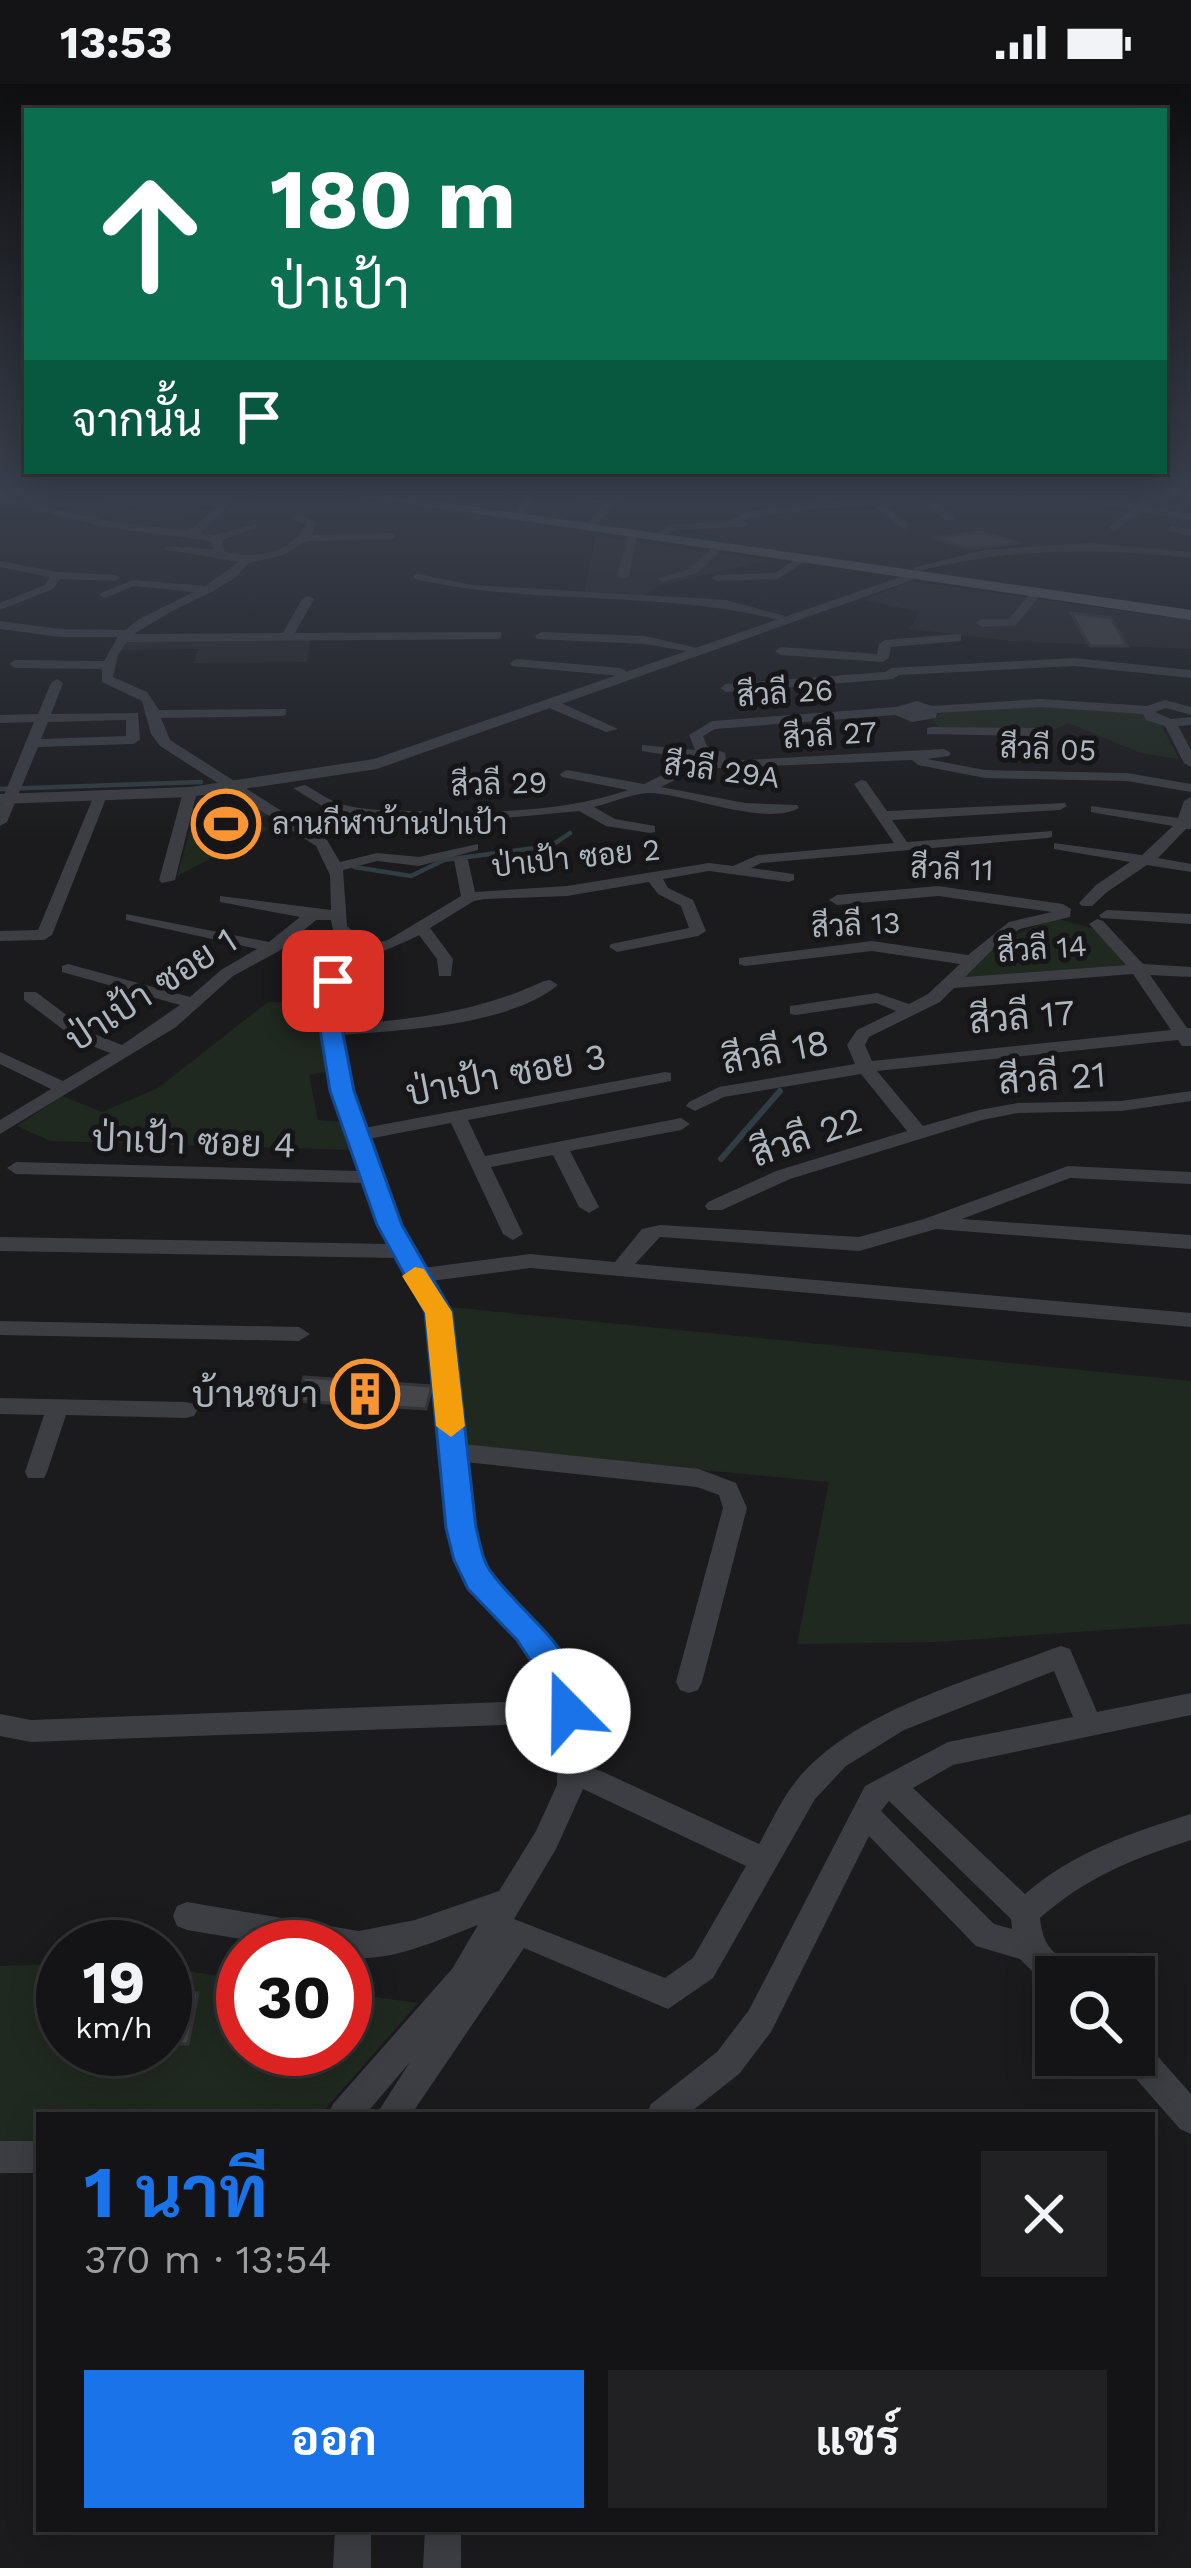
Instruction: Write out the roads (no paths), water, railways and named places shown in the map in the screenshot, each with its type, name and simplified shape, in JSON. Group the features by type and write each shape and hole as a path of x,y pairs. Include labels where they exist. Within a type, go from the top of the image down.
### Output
{"main road":[{"path":"1154,610 1191,615"}],"street":[{"path":"169,610 126,636 108,665 106,679 142,693 158,737 322,843 337,867 345,937 364,951 333,981 326,998 342,1091 370,1177 409,1264 438,1312 469,1560 479,1580 528,1630 562,1680 573,1738 571,1785 546,1840 462,1979 347,2112"},
{"path":"286,636 302,610"},
{"path":"752,610 779,616"},
{"path":"9,791 100,796 190,792 376,764 554,705 692,647 798,610"},
{"path":"9,791 349,762 630,673 807,610"},
{"path":"982,622 1009,624 1022,610"},
{"path":"50,632 68,617"},
{"path":"0,625 126,636 497,634"},
{"path":"541,636 562,629 603,630 692,647"},
{"path":"957,638 885,644 883,658 908,718 1036,732"},
{"path":"781,650 883,658"},
{"path":"726,688 1074,662 1191,674"},
{"path":"516,663 630,673"},
{"path":"15,664 108,665"},
{"path":"0,822 57,683"},
{"path":"929,720 1040,703 1148,710 1187,707"},
{"path":"554,705 611,729"},
{"path":"1170,723 1187,707"},
{"name":"สีวลี 26","path":"695,756 696,735 712,725 904,708"},
{"path":"1148,710 1151,717 1170,723 1189,756"},
{"path":"152,714 281,712"},
{"path":"0,719 134,716 134,740 32,743"},
{"path":"929,720 945,761"},
{"path":"647,748 695,756"},
{"name":"สีวลี 27","path":"695,756 766,766 904,756"},
{"name":"สีวลี 29","path":"300,788 332,806 381,814 583,807 673,779 695,756"},
{"name":"สีวลี 05","path":"904,756 1013,777 1127,778 1191,788"},
{"name":"สีวลี 29A","path":"567,774 745,807 792,808"},
{"path":"861,784 903,847"},
{"path":"167,880 190,792"},
{"path":"0,936 44,934 100,796"},
{"path":"920,1134 890,1103 856,1045 863,1034 950,983 969,960 1016,926 1087,903 1117,874 1171,846 1188,824 1191,801"},
{"path":"882,816 1060,806"},
{"path":"583,807 611,823 650,829"},
{"path":"1096,809 1188,824"},
{"path":"735,870 758,859 1053,840 1191,868"},
{"path":"337,867 377,857 419,862 467,854 469,898"},
{"name":"ป่าเป้า ซอย 2","path":"364,951 422,928 469,898 567,891 709,867 735,870"},
{"path":"735,870 789,877"},
{"path":"617,947 698,931 688,903 663,890 653,876"},
{"name":"สีวลี 11","path":"837,900 938,891 1064,911"},
{"path":"225,899 312,915 339,915"},
{"path":"1087,903 1188,1038"},
{"path":"1064,911 1078,923 1191,919"},
{"name":"ป่าเป้า ซอย 1","path":"0,1128 170,1023 227,973 273,948 312,915"},
{"path":"132,917 273,948"},
{"path":"422,928 445,959 445,973"},
{"name":"สีวลี 13","path":"746,962 872,946 969,960"},
{"path":"68,969 192,1003"},
{"name":"สีวลี 14","path":"950,983 1138,969 1191,972"},
{"path":"332,1031 466,1017 501,1008 550,985"},
{"path":"30,996 83,1036 121,1052"},
{"path":"796,1010 877,998 910,1010"},
{"name":"สีวลี 17","path":"869,1067 1188,1038"},
{"path":"0,1058 61,1087"},
{"name":"สีวลี 18","path":"695,1106 719,1092 869,1067"},
{"name":"ป่าเป้า ซอย 3","path":"358,1135 665,1077"},
{"name":"สีวลี 21","path":"920,1134 1018,1108 1121,1106 1191,1096"},
{"path":"458,1116 513,1234"},
{"path":"481,1163 681,1124"},
{"name":"สีวลี 22","path":"715,1206 783,1174 920,1134"},
{"path":"558,1147 589,1207"},
{"name":"ป่าเป้า ซอย 4","path":"16,1168 370,1177"},
{"path":"618,1271 649,1234 660,1231 859,1244 931,1224 1068,1172 1188,1182"},
{"path":"931,1224 1191,1242"},
{"path":"0,1244 409,1264 530,1261 1191,1320"},
{"path":"0,1328 299,1334"},
{"path":"0,1406 186,1410"},
{"path":"36,1472 58,1408"},
{"path":"454,1452 699,1478 728,1489 735,1508 689,1682"},
{"path":"394,2112 518,1931 668,1994 703,1967 805,1790 837,1758 895,1722 1061,1657 1089,1725"},
{"path":"666,2112 728,2063 760,2021 875,1795 948,1754 1191,1704"},
{"path":"0,1725 31,1731 568,1711"},
{"path":"591,1780 764,1860"},
{"path":"892,1786 1024,1913 1028,1947"},
{"path":"866,1814 986,1936 1028,1947 1037,1956"},
{"path":"1024,1913 1063,1876 1191,1827"},
{"path":"187,1916 359,1945 415,1934 509,1901"},
{"path":"1154,2076 1191,2118"},
{"path":"0,2157 36,2157"},
{"path":"352,2568 353,2532"},
{"path":"442,2568 443,2532"}],"waterway":[{"path":"0,789 201,782"},
{"path":"354,867 411,876 444,860 551,846 570,833"},
{"path":"721,1159 780,1091"}],"place":[{"name":"ลานกีฬาบ้านป่าเป้า","path":"226,824"},
{"name":"บ้านชบา","path":"365,1394"}]}
